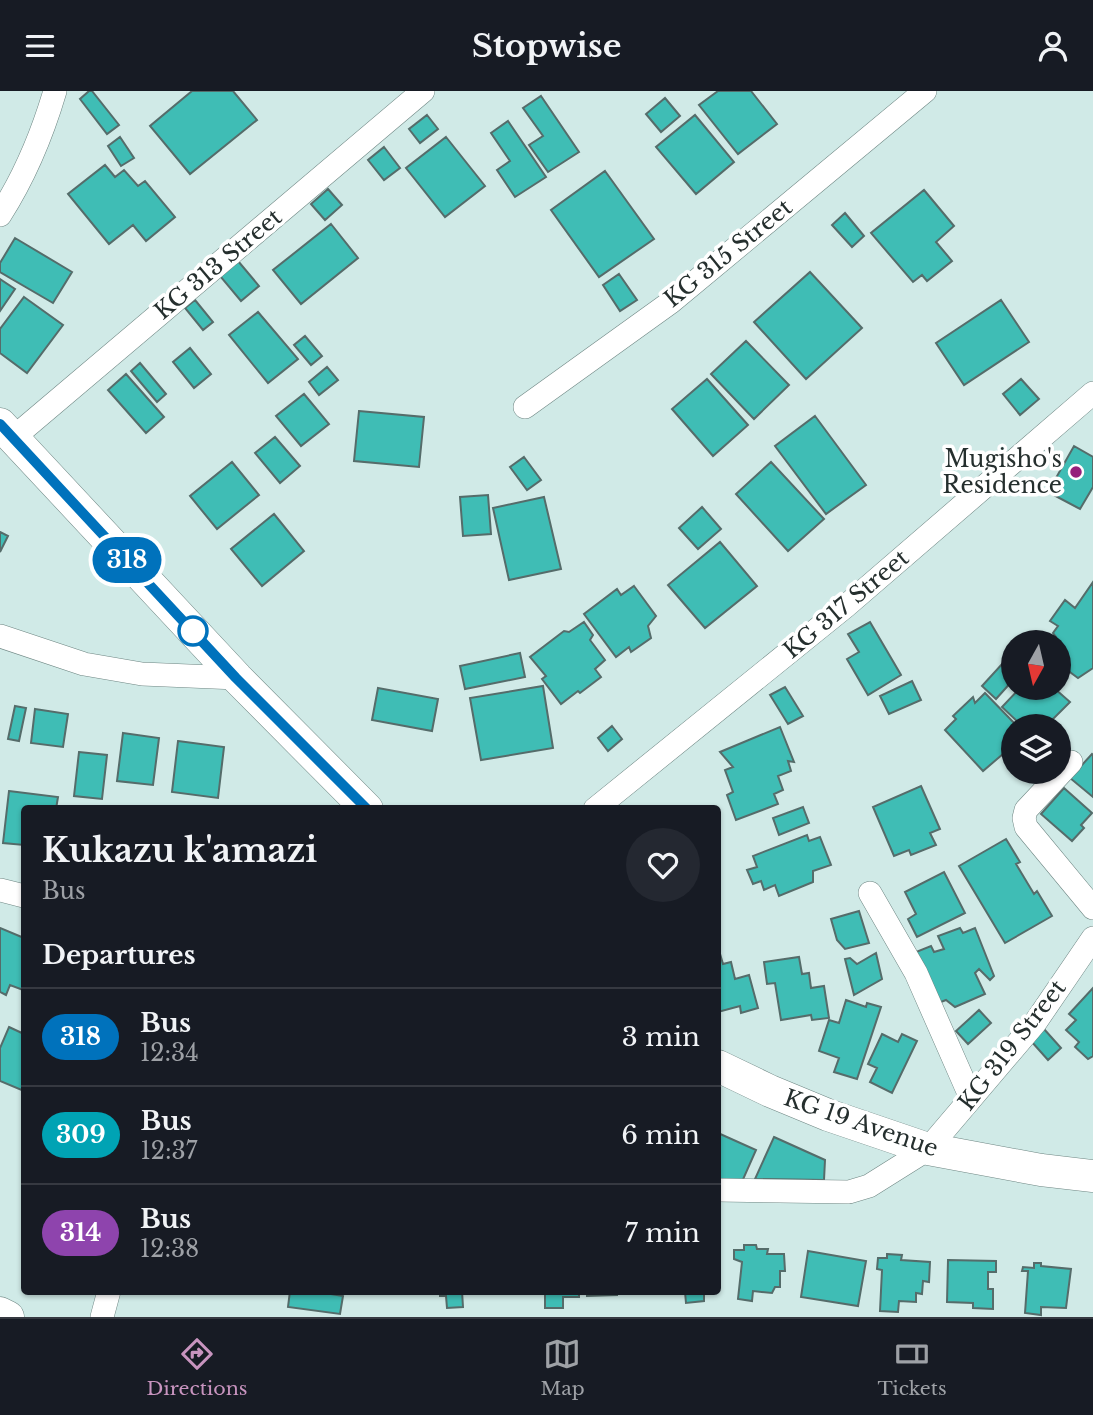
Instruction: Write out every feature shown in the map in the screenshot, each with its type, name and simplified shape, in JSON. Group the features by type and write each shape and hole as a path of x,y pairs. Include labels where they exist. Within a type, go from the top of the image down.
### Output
{"main road":[{"path":"6,431 236,678 363,805"},
{"name":"KG 19 Avenue","path":"721,1067 805,1105 928,1149 1041,1170 1093,1176"},
{"path":"0,1313 8,1317"}],"street":[{"path":"0,215 20,183 48,117 55,91"},
{"name":"KG 313 Street","path":"6,431 422,91"},
{"name":"KG 315 Street","path":"524,407 671,302 925,91"},
{"name":"KG 317 Street","path":"600,805 846,606 1093,393"},
{"path":"0,636 84,664 142,674 236,678"},
{"path":"1050,784 1026,810 1026,827 1093,908"},
{"path":"0,890 21,895"},
{"path":"870,893 916,973 971,1098"},
{"name":"KG 319 Street","path":"721,1190 849,1192 869,1186 928,1149 1035,1023 1093,938"},
{"path":"102,1317 108,1295"}],"building":[{"path":"92,91 119,125 107,134 80,99"},
{"path":"192,91 233,91 257,120 190,174 150,126"},
{"path":"718,91 751,91 777,124 738,154 699,105"},
{"path":"541,96 579,152 548,172 529,145 543,136 523,108"},
{"path":"665,98 680,116 661,132 646,114"},
{"path":"427,115 438,129 420,143 409,129"},
{"path":"695,115 734,162 696,194 656,147"},
{"path":"508,121 546,177 515,197 497,170 510,161 491,133"},
{"path":"120,137 134,158 121,166 108,146"},
{"path":"446,137 485,186 445,217 406,168"},
{"path":"384,147 400,168 384,180 368,160"},
{"path":"105,165 115,177 124,170 138,186 145,181 175,217 146,241 133,225 109,244 68,194"},
{"path":"605,171 654,239 599,277 551,210"},
{"path":"328,189 342,205 325,220 311,204"},
{"path":"924,190 954,226 936,242 952,261 927,281 922,275 913,282 871,233"},
{"path":"845,213 864,236 852,247 832,225"},
{"path":"331,224 358,258 301,304 273,270"},
{"path":"15,238 72,272 53,303 0,272 0,263"},
{"path":"238,261 259,286 241,301 220,276"},
{"path":"810,272 862,328 806,379 754,322"},
{"path":"619,274 637,300 620,311 603,285"},
{"path":"0,279 15,289 0,311"},
{"path":"24,297 63,325 27,373 0,353 0,329"},
{"path":"195,300 213,322 203,330 185,308"},
{"path":"1001,300 1029,342 964,385 936,343"},
{"path":"258,312 298,359 268,383 229,335"},
{"path":"305,336 322,356 311,365 294,345"},
{"path":"746,341 789,385 754,419 711,374"},
{"path":"190,348 211,374 194,388 173,362"},
{"path":"140,363 166,394 157,402 131,371"},
{"path":"327,367 338,380 319,395 309,382"},
{"path":"126,374 164,417 146,433 108,390"},
{"path":"707,379 748,425 713,456 672,409"},
{"path":"1021,379 1039,399 1020,415 1003,394"},
{"path":"304,394 329,424 301,446 276,416"},
{"path":"359,411 424,417 419,467 354,461"},
{"path":"815,416 866,485 826,514 775,446"},
{"path":"275,437 300,466 280,483 255,453"},
{"name":"Mugisho's Residence","path":"1074,446 1093,457 1093,487 1080,509 1048,492"},
{"path":"524,457 541,480 527,490 510,467"},
{"path":"232,462 259,495 217,529 190,496"},
{"path":"771,462 824,519 788,551 736,494"},
{"path":"488,495 491,534 463,536 460,497"},
{"path":"544,497 561,569 509,580 493,508"},
{"path":"702,507 721,529 698,549 679,528"},
{"path":"274,514 304,551 262,586 231,549"},
{"path":"0,532 8,536 0,552"},
{"path":"720,542 757,586 705,628 668,585"},
{"path":"1093,582 1093,668 1078,678 1071,673 1071,630 1055,630 1058,626 1050,621 1065,600 1075,608"},
{"path":"634,586 656,616 648,626 651,638 631,652 629,647 616,657 584,614 617,589 621,595"},
{"path":"584,622 593,635 590,640 605,660 595,669 601,677 561,704 542,679 546,676 530,657 564,631 569,632"},
{"path":"870,622 901,675 868,695 847,659 859,652 848,634"},
{"path":"520,653 525,677 465,689 460,666"},
{"path":"1001,665 1001,693 996,699 982,686"},
{"path":"912,681 921,700 889,714 880,696"},
{"path":"543,686 553,748 481,760 470,698"},
{"path":"785,687 803,716 788,724 770,695"},
{"path":"378,688 438,699 432,731 372,720"},
{"path":"985,693 1005,714 1001,714 1001,756 983,771 945,730 956,719 953,716 973,697 975,703"},
{"path":"1009,700 1070,702 1058,714 1009,714 1002,707"},
{"path":"15,706 26,708 19,741 8,739"},
{"path":"35,709 68,714 63,747 31,743"},
{"path":"612,726 622,739 608,751 598,738"},
{"path":"780,727 794,762 788,761 791,771 778,776 783,790 774,794 778,804 736,820 727,795 733,792 725,770 733,767 720,752"},
{"path":"123,733 159,738 153,785 117,781"},
{"path":"178,741 224,747 218,798 172,792"},
{"path":"79,752 107,755 102,799 74,796"},
{"path":"1092,754 1093,797 1071,777"},
{"path":"921,786 940,829 930,833 936,845 911,855 909,850 894,856 873,807"},
{"path":"1064,788 1092,813 1081,825 1084,828 1072,841 1041,814"},
{"path":"9,791 58,797 57,805 21,805 21,845 3,843"},
{"path":"803,807 809,823 779,835 773,818"},
{"path":"807,835 809,841 820,837 831,865 813,871 813,882 779,896 775,885 764,890 761,881 753,884 747,870 757,867 753,856"},
{"path":"1006,839 1020,862 1016,864 1034,894 1037,891 1052,916 1005,943 959,866"},
{"path":"944,872 965,913 917,937 908,919 916,914 905,892"},
{"path":"859,911 869,943 845,949 837,940 831,919"},
{"path":"0,928 21,937 21,989 10,985 6,995 0,992"},
{"path":"960,928 963,933 975,928 994,976 990,980 979,969 975,973 985,994 955,1007 946,1000 936,1004 916,952 931,946 934,952 944,949 938,936"},
{"path":"876,953 882,979 854,995 845,959 850,958 857,964"},
{"path":"721,957 723,964 731,962 735,979 749,975 758,1008 741,1013 740,1006 721,1011"},
{"path":"799,957 802,974 809,973 811,988 824,986 829,1018 812,1020 811,1015 781,1020 775,983 767,984 764,962"},
{"path":"1093,988 1093,1056 1088,1059 1075,1047 1079,1042 1066,1030 1076,1020 1069,1014"},
{"path":"846,1000 866,1007 867,1003 881,1007 857,1079 834,1072 839,1058 819,1051 829,1020 839,1023"},
{"path":"979,1010 991,1023 968,1044 956,1031"},
{"path":"9,1027 21,1033 21,1090 0,1081 0,1048"},
{"path":"1044,1029 1061,1048 1048,1060 1031,1041"},
{"path":"882,1034 898,1042 902,1034 917,1041 892,1093 870,1082 877,1068 868,1064"},
{"path":"721,1134 756,1150 741,1184 721,1181"},
{"path":"774,1137 825,1160 824,1180 755,1179"},
{"path":"744,1245 768,1249 767,1254 784,1254 785,1271 780,1271 780,1287 775,1287 772,1293 753,1291 752,1301 738,1299 742,1262 734,1259 734,1250 744,1250"},
{"path":"808,1251 866,1261 858,1306 801,1297"},
{"path":"887,1254 902,1255 901,1260 930,1262 929,1282 923,1281 922,1294 916,1293 916,1302 899,1301 898,1312 880,1311 882,1270 877,1269 878,1258 887,1258"},
{"path":"948,1260 996,1261 996,1272 988,1272 988,1289 993,1289 993,1309 973,1308 973,1303 947,1302"},
{"path":"1034,1263 1071,1269 1066,1308 1041,1307 1041,1315 1025,1313 1028,1271 1022,1271 1023,1267 1034,1268"},
{"path":"290,1295 343,1296 340,1314 288,1307"},
{"path":"462,1295 463,1307 447,1308 446,1296 440,1296"},
{"path":"545,1295 579,1295 563,1297 563,1308 545,1308"},
{"path":"685,1295 704,1295 704,1301 686,1303"}],"bus line":[{"name":"318","path":"0,424 236,678 363,805"}],"place":[{"name":"Mugisho's Residence","path":"1076,472"}]}
